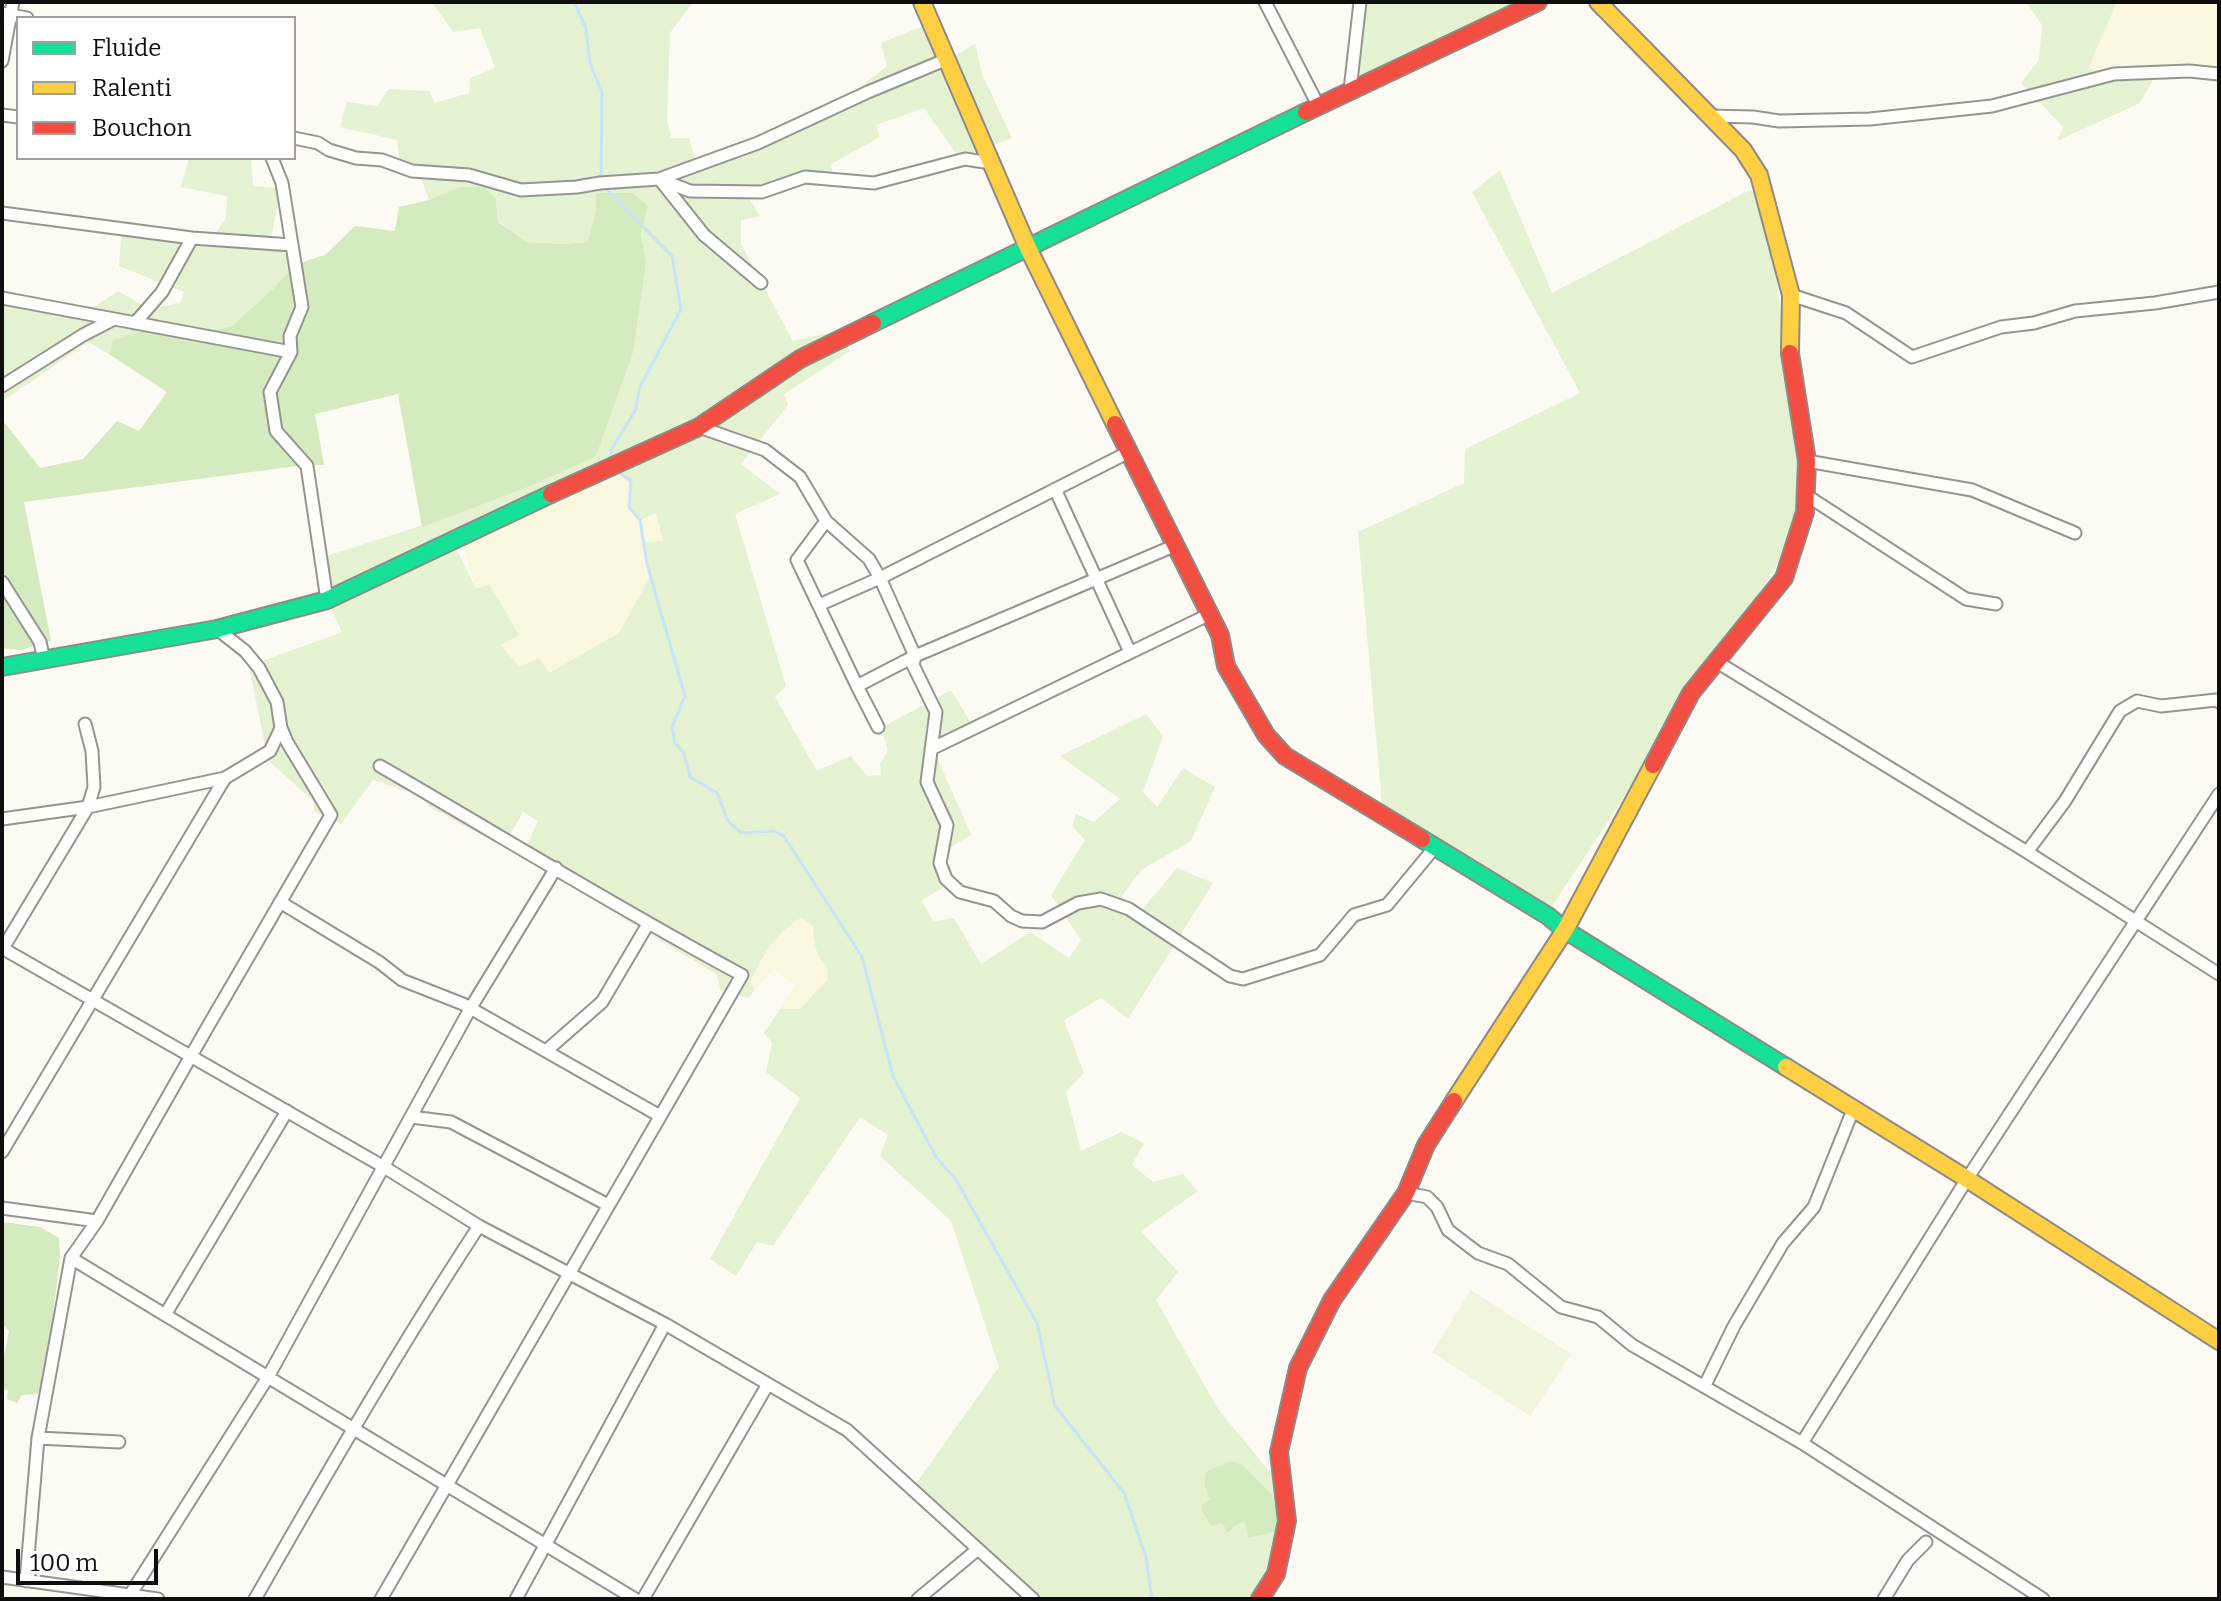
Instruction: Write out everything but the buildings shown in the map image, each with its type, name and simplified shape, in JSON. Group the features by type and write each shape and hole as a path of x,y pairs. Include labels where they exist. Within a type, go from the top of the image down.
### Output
{"street":[{"path":"2,61 6,14 13,2"},
{"path":"922,2 1028,248 1220,635 1226,666 1266,735 1285,756 1548,916 1565,930 1967,1179 2219,1341"},
{"path":"1265,2 1318,105"},
{"path":"1350,90 1360,2"},
{"path":"2,667 217,629 327,600 699,427 800,359 1318,105 1538,2"},
{"path":"1260,1599 1276,1574 1287,1521 1279,1452 1298,1368 1332,1300 1406,1193 1426,1145 1565,930 1691,693 1784,578 1805,512 1807,461 1789,344 1791,295 1759,175 1743,150 1598,2"},
{"path":"296,138 318,143 329,150 356,158 382,160 412,171 469,175 521,190 659,179 758,143 945,60"},
{"path":"1710,116 1779,121 1870,119 1992,106 2114,74 2189,71 2219,74"},
{"path":"659,179 690,191 762,192 805,177 874,183 965,159 991,163"},
{"path":"273,160 282,183 302,307 290,336 291,352 270,392 276,431 307,466 327,600"},
{"path":"659,179 704,235 761,283"},
{"path":"2,213 192,238 292,245"},
{"path":"135,323 162,292 192,238"},
{"path":"1791,295 1846,313 1912,357 2001,327 2034,323 2075,311 2155,303 2219,292"},
{"path":"2,298 291,352"},
{"path":"2,386 114,319"},
{"path":"699,427 765,450 800,477 826,521 869,559 880,578 915,656 913,665 936,712 927,782 947,825 940,863 946,879 960,892 994,901 1022,921 1042,922 1078,903 1101,899 1129,909 1230,976 1243,979 1320,955 1354,915 1387,905 1435,847"},
{"path":"819,605 880,578 1129,452"},
{"path":"1807,461 1972,490 2075,533"},
{"path":"1055,489 1130,652"},
{"path":"1806,495 1966,599 1996,604"},
{"path":"826,521 797,560 878,727"},
{"path":"857,686 915,656 1176,545"},
{"path":"2,582 40,642 44,660"},
{"path":"931,749 1210,614"},
{"path":"26,1581 38,1438 71,1258 97,1221 331,815 287,742 281,728 277,702 259,668 245,651 217,629"},
{"path":"1717,662 2219,974"},
{"path":"2027,852 2065,801 2120,711 2137,701 2161,706 2219,702"},
{"path":"85,724 92,751 94,787 88,807 2,949 384,1167 479,1226 665,1324 847,1430 1033,1599"},
{"path":"2,819 88,807 225,778 270,751 281,728"},
{"path":"380,766 648,924 742,975 381,1599"},
{"path":"2,1152 225,778"},
{"path":"1802,1443 1967,1179 2219,794"},
{"path":"130,1595 268,1377 470,1009 556,868"},
{"path":"280,902 379,962 402,980 463,1004 660,1116"},
{"path":"546,1051 602,1002 648,924"},
{"path":"1705,1385 1734,1326 1783,1243 1814,1207 1853,1110"},
{"path":"165,1315 287,1111"},
{"path":"411,1117 451,1122 608,1205"},
{"path":"1406,1193 1427,1197 1437,1207 1448,1230 1478,1253 1508,1264 1561,1307 1598,1317 1632,1345 1802,1443 2043,1599"},
{"path":"2,1208 97,1221"},
{"path":"255,1599 353,1428 479,1226"},
{"path":"71,1258 635,1599"},
{"path":"516,1599 665,1324"},
{"path":"643,1599 768,1384"},
{"path":"38,1438 119,1442"},
{"path":"1884,1599 1908,1560 1926,1542"},
{"path":"918,1599 978,1549"},
{"path":"2,1577 158,1599"},
{"path":"79,1588 86,1599"}],"shaded area":[{"path":"2117,2 2219,2 2219,74 2114,74 2088,69"},
{"path":"618,472 631,481 629,507 656,512 663,541 643,542 650,577 619,634 549,673 519,667 500,645 519,635 476,590 461,538"},
{"path":"801,918 813,926 814,941 827,965 828,979 800,1009 780,1009 795,986 774,968 754,991 751,981 771,944 787,926"}],"green space":[{"path":"432,2 693,2 670,33 667,120 671,138 689,138 697,164 833,109 887,66 881,43 933,22 945,61 975,44 982,74 1012,138 959,158 924,108 876,125 880,137 831,164 833,175 797,172 750,200 760,216 741,220 741,244 793,341 841,330 850,351 784,394 788,405 741,464 780,494 735,514 786,686 775,697 817,771 851,756 867,776 881,775 880,764 888,750 881,728 951,690 976,731 935,753 971,835 943,852 956,880 922,900 933,922 954,918 981,964 1030,932 1069,958 1081,940 1051,895 1085,840 1072,826 1076,814 1094,822 1120,799 1060,756 1146,714 1163,736 1143,792 1157,807 1183,768 1215,787 1191,841 1141,870 1121,897 1140,912 1177,868 1213,883 1128,1019 1101,998 1064,1020 1084,1073 1066,1092 1081,1151 1121,1132 1144,1143 1132,1165 1153,1182 1183,1174 1198,1191 1141,1231 1178,1272 1156,1300 1218,1409 1283,1488 1287,1521 1260,1599 1033,1599 912,1489 999,1367 951,1221 880,1156 888,1135 860,1117 773,1246 757,1242 736,1276 710,1259 800,1098 766,1072 772,1043 764,1033 780,1009 800,1009 828,979 827,966 816,947 813,926 801,918 777,937 751,981 754,991 748,998 721,991 716,974 522,857 538,821 523,812 503,847 430,807 419,795 373,780 341,824 314,811 313,801 268,760 249,666 342,632 330,606 332,591 327,556 436,521 639,301 646,262 641,235 648,206 597,194 588,242 527,242 498,221 496,200 459,187 429,200 421,178 401,174 397,140 340,127 347,102 377,106 389,89 429,91 435,103 469,93 470,78 495,68 480,28 453,32","holes":["618,472 631,481 629,507 640,520 656,513 663,541 643,542 650,577 619,633 549,673 539,658 519,667 501,645 519,635 489,584 476,589 450,536"]},
{"path":"1360,2 1538,2 1350,90"},
{"path":"2026,2 2117,2 2088,69 2114,74 2157,72 2140,103 2057,141 2063,127 2021,83 2039,60 2042,25"},
{"path":"188,160 251,160 253,186 281,188 271,238 296,264 232,326 194,334 113,340 109,354 88,342 2,402 2,290 91,309 118,291 149,309 180,303 184,292 119,266 122,225 214,236 226,218 227,196 181,187"},
{"path":"1500,170 1552,293 1748,191 1755,191 1776,273 1793,420 1801,419 1805,512 1785,553 1547,914 1384,827 1358,532 1464,483 1465,449 1580,393 1472,192"},
{"path":"459,187 486,188 496,200 498,222 527,242 588,242 596,208 596,193 633,193 648,206 641,235 646,262 633,352 596,456 533,485 422,527 398,394 315,414 324,465 24,502 51,641 20,650 2,648 2,425 5,423 40,468 83,459 117,421 139,431 167,392 109,354 113,340 156,327 194,334 232,326 296,264 325,255 355,226 395,231 399,207 429,200"},
{"path":"2,1222 40,1227 59,1238 60,1257 44,1389 36,1394 22,1395 17,1403 7,1399 8,1390 2,1389 2,1357 9,1331 2,1323"},
{"path":"1471,1290 1571,1354 1530,1416 1432,1352"},
{"path":"1231,1461 1243,1465 1272,1495 1279,1524 1274,1532 1248,1538 1245,1521 1227,1533 1221,1523 1212,1526 1201,1510 1202,1505 1211,1499 1205,1486 1206,1472"}],"waterway":[{"path":"574,2 586,28 590,63 602,93 601,178"},
{"path":"605,188 672,256 681,309 639,389 636,409 611,450 611,458"},
{"path":"618,472 631,481 629,507 640,520 647,564 685,696 672,727 675,743 684,753 690,777 717,793 728,821 741,833 773,831 784,836 862,957 893,1076 936,1157 955,1178 1037,1323 1055,1406 1124,1493 1146,1557 1152,1599"}],"traffic: fast":[{"path":"873,323 1306,112"},
{"path":"2,667 217,629 327,600 551,494"},
{"path":"1422,839 1786,1067"}],"traffic: slow":[{"path":"922,2 1028,248 1115,424"},
{"path":"1598,2 1743,150 1759,175 1791,295 1790,353"},
{"path":"1454,1101 1565,930 1653,765"},
{"path":"1786,1067 2219,1341"}],"traffic: jam":[{"path":"1306,112 1538,2"},
{"path":"551,494 699,427 800,359 873,323"},
{"path":"1653,765 1691,693 1784,578 1805,512 1807,461 1790,353"},
{"path":"1115,424 1220,635 1226,666 1266,735 1285,756 1422,839"},
{"path":"1260,1599 1276,1574 1287,1521 1279,1452 1298,1368 1332,1300 1406,1193 1426,1145 1454,1101"}]}
